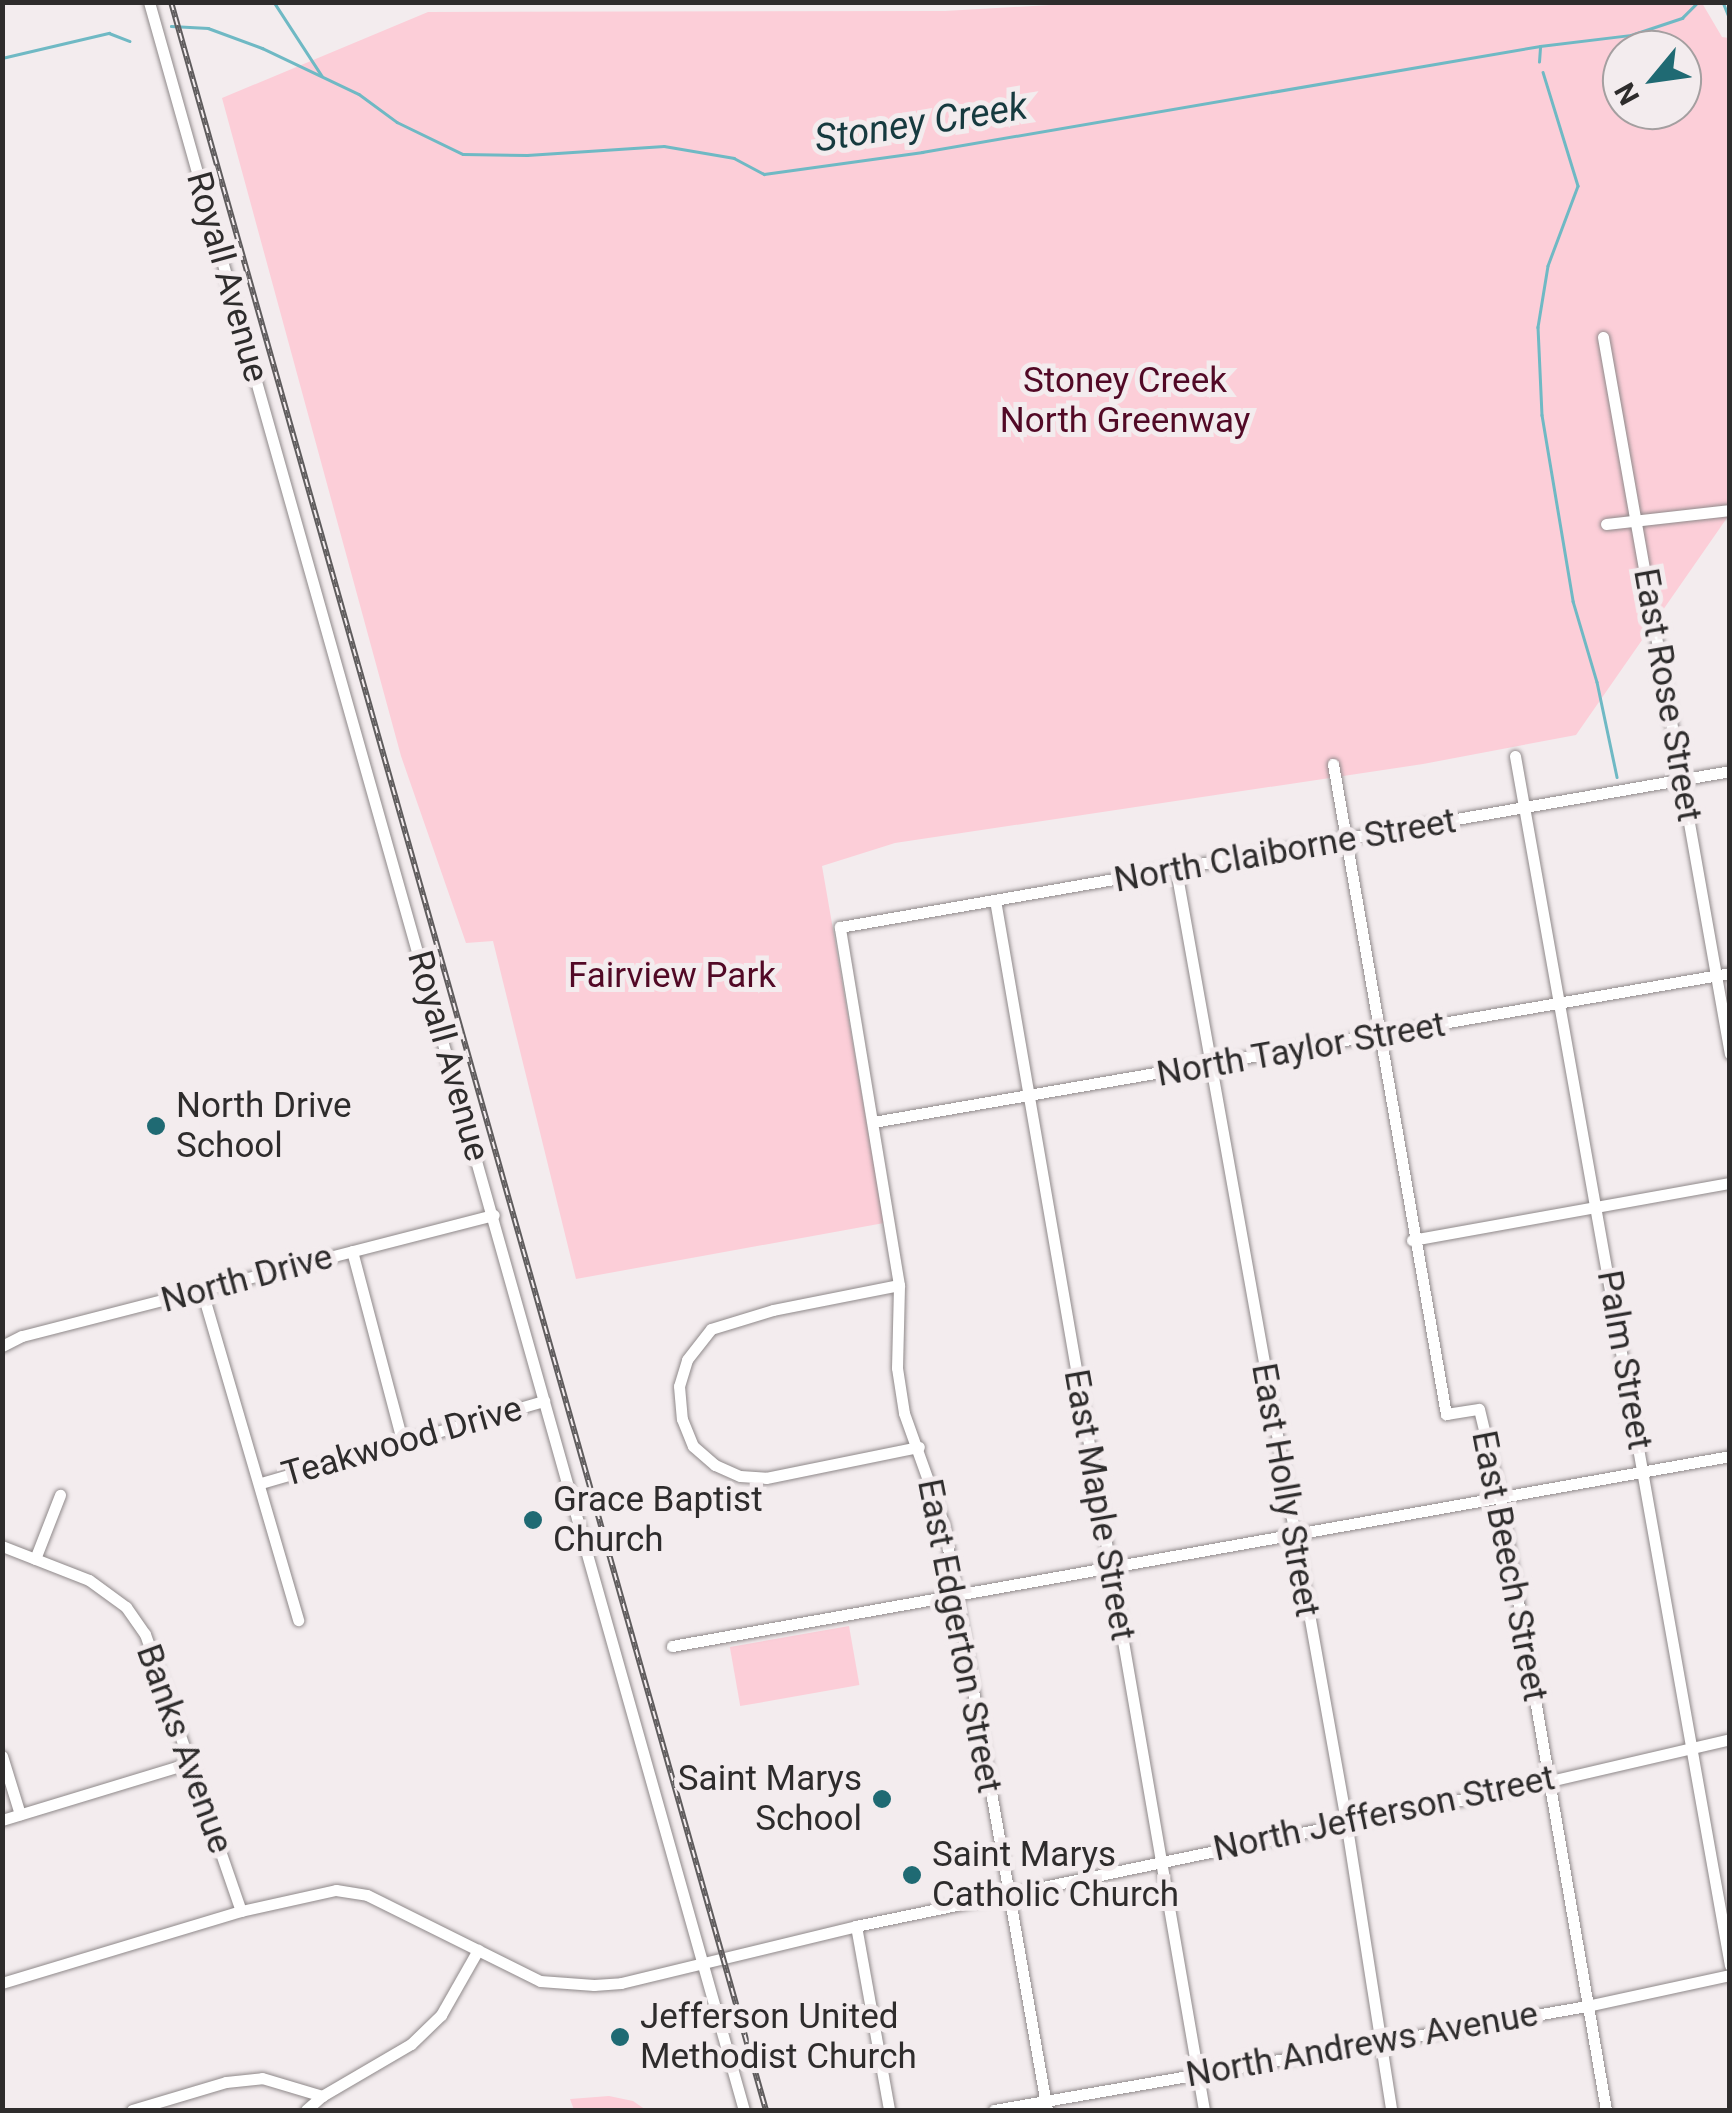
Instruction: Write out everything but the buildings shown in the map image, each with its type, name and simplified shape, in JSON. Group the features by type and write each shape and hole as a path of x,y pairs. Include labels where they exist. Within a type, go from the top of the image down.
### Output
{"street":[{"name":"Royall Avenue","path":"149,2 744,2110"},
{"name":"East Rose Street","path":"1603,336 1682,780 1723,975 1730,1054"},
{"path":"1606,524 1636,524 1730,510"},
{"name":"Palm Street","path":"1515,756 1730,1965"},
{"name":"East Beech Street","path":"1333,764 1376,1035 1446,1414 1479,1409 1500,1497 1606,2110"},
{"name":"North Claiborne Street","path":"840,927 1344,842 1730,771"},
{"name":"East Holly Street","path":"1176,870 1346,1822 1391,2110"},
{"name":"East Maple Street","path":"995,900 1204,2110"},
{"name":"East Edgerton Street","path":"840,927 898,1285 897,1368 904,1413 944,1525 1046,2106"},
{"name":"North Taylor Street","path":"873,1122 1209,1067 1723,975"},
{"path":"1412,1240 1730,1183"},
{"name":"North Drive","path":"2,1346 22,1336 494,1215"},
{"path":"352,1251 402,1440"},
{"path":"898,1285 754,1314 711,1329 700,1340 682,1373 678,1386 682,1419 693,1446 715,1465 740,1476 766,1478 919,1448"},
{"path":"202,1291 298,1620"},
{"name":"Teakwood Drive","path":"260,1484 544,1401"},
{"path":"672,1646 1730,1456"},
{"path":"36,1559 60,1495"},
{"name":"Banks Avenue","path":"2,1546 90,1580 126,1607 145,1634 241,1911"},
{"name":"North Jefferson Street","path":"2,1983 241,1911 336,1890 367,1896 540,1980 594,1986 1008,1893 1550,1781 1730,1738"},
{"path":"2,1756 20,1814"},
{"path":"2,1820 190,1763"},
{"path":"856,1926 889,2110"},
{"path":"306,2110 322,2096 412,2044 441,2015 478,1950"},
{"name":"North Andrews Avenue","path":"994,2110 1046,2106 1198,2072 1587,2006 1730,1975"},
{"path":"132,2110 226,2082 262,2078 322,2096"}],"green space":[{"name":"Stoney Creek North Greenway","path":"1104,2 1702,3 1722,37 1729,38 1729,515 1576,735 1423,764 895,843 822,866 884,1223 576,1279 493,941 466,943 401,756 222,98 428,12 945,11"},
{"path":"849,1626 859,1685 740,1706 730,1647"},
{"path":"609,2096 633,2101 646,2110 574,2110 570,2099"}],"waterway":[{"path":"274,2 322,76"},
{"name":"Stoney Creek","path":"171,26 208,28 262,48 359,94 397,122 463,154 527,155 664,146 734,158 764,174 922,152 1540,46 1631,35 1682,18 1698,2"},
{"path":"1723,2 1730,19"},
{"name":"Stoney Creek","path":"2,58 109,33 130,41"},
{"path":"1539,62 1540,47"},
{"path":"1543,72 1578,186 1548,266 1538,327 1542,415 1573,601 1597,682 1617,777"}],"railway":[{"path":"171,2 766,2110"}],"place":[{"name":"North Drive School","path":"156,1126"},
{"name":"Grace Baptist Church","path":"533,1520"},
{"name":"Saint Marys School","path":"882,1799"},
{"name":"Saint Marys Catholic Church","path":"912,1875"},
{"name":"Jefferson United Methodist Church","path":"620,2037"}],"park label":[{"name":"Fairview Park","path":"672,976"}]}
